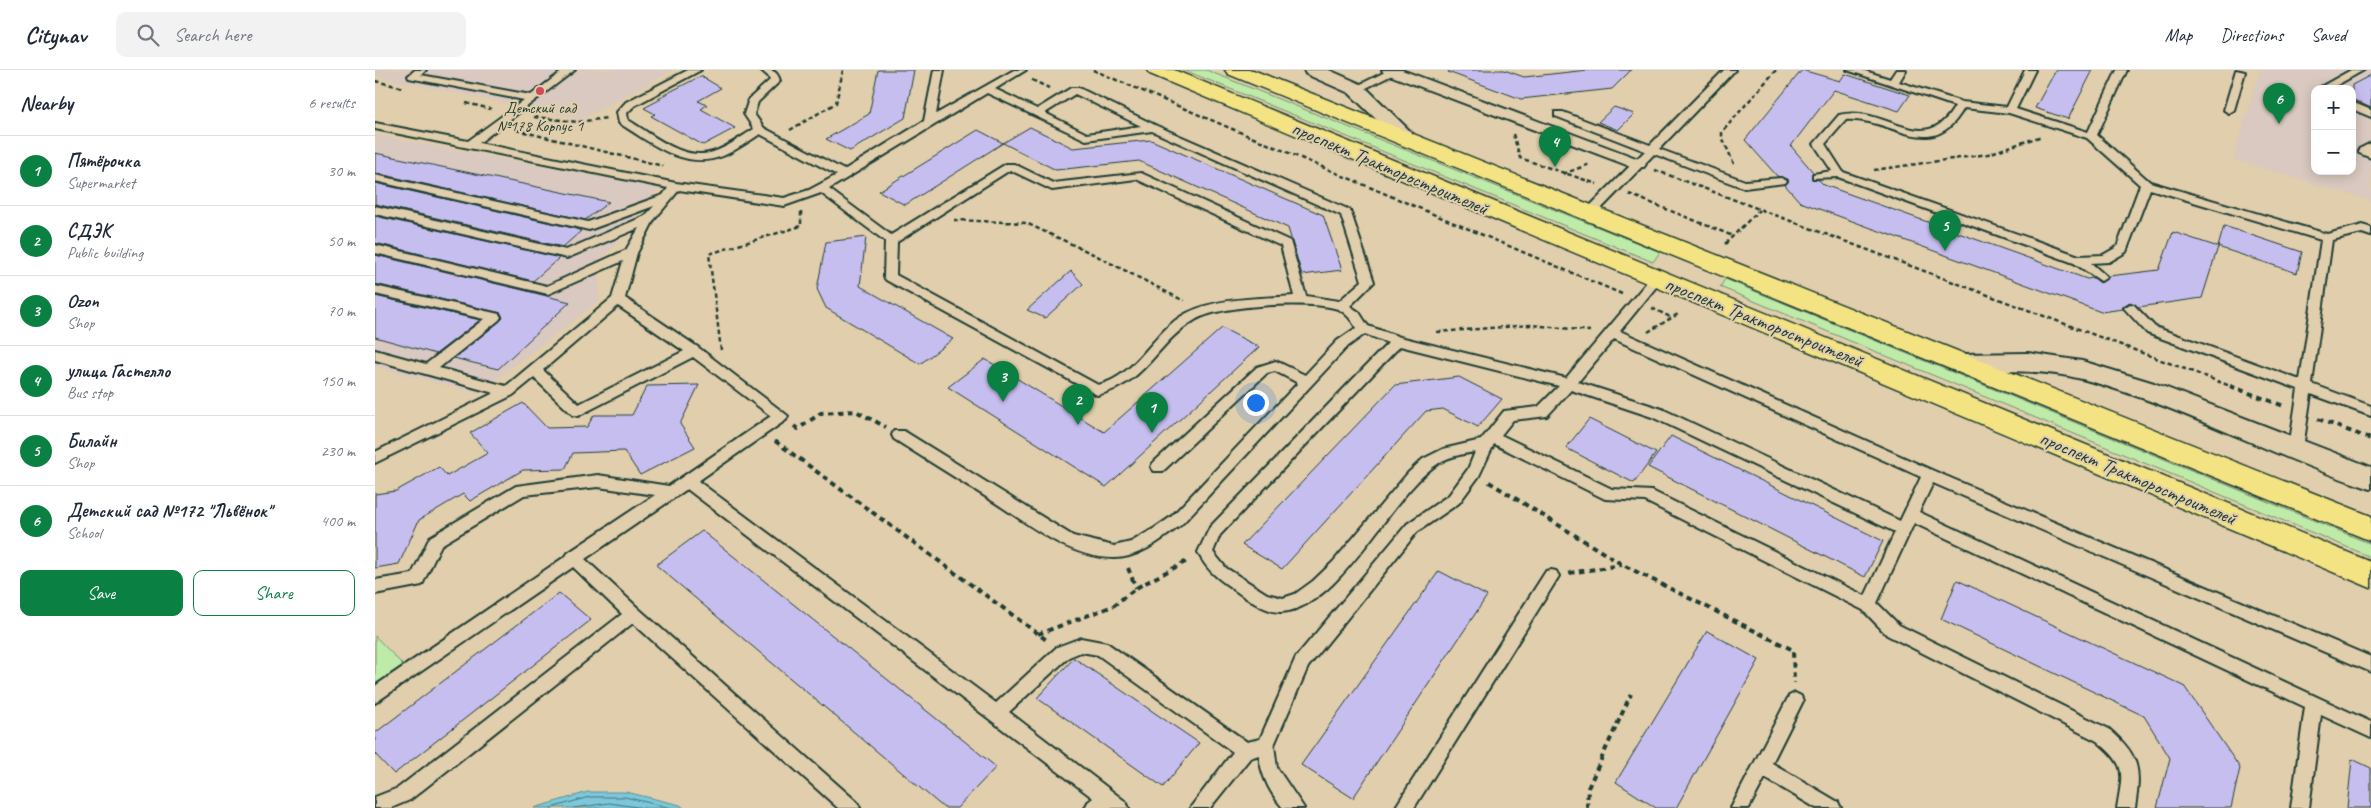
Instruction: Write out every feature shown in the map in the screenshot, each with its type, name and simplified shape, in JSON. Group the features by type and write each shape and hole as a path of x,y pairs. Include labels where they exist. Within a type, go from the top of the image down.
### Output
{"main road":[{"name":"проспект Тракторостроителей","path":"1157,70 2371,575"},
{"name":"проспект Тракторостроителей","path":"1235,70 2371,528"},
{"path":"1657,278 1679,249"}],"street":[{"path":"1313,70 1356,90 1408,139"},
{"path":"1393,71 1638,164"},
{"path":"1961,363 2028,362 2082,370 2145,390 2371,478"}],"lane":[{"path":"421,70 413,76 532,98"},
{"path":"470,145 570,70"},
{"path":"696,70 630,104 622,112 623,121 662,145 684,155 705,157 722,152 760,130"},
{"path":"766,70 773,74 775,81 753,101 749,114 760,130 843,174"},
{"path":"929,122 939,70"},
{"path":"1590,213 1730,70"},
{"path":"1852,70 1961,105 2010,110 2091,136 2146,184 2327,238 2363,229 2371,232"},
{"path":"1893,83 1901,70"},
{"path":"2010,110 2030,70"},
{"path":"2091,136 2121,70"},
{"path":"2330,85 2359,70"},
{"path":"375,126 470,145 673,191 784,202 800,199 821,188 929,122 1019,71"},
{"path":"1356,90 1393,71"},
{"path":"2229,110 2238,71"},
{"path":"987,89 1086,137 1153,128"},
{"path":"1039,113 1075,90 1153,128 1346,213 1368,282 1342,306"},
{"path":"1839,174 1819,144 1843,117 1866,117 1911,131 1928,134 1939,132 1947,126 1961,105"},
{"path":"2356,107 2371,114"},
{"path":"1559,114 1744,185 1781,181"},
{"path":"2371,146 2363,151 2371,155"},
{"path":"891,240 1010,166 1052,187 1137,175 1286,244 1301,299"},
{"path":"1817,176 1839,174 2078,260 2101,278"},
{"path":"375,178 589,226 673,191"},
{"path":"2078,260 2105,259 2122,249 2146,184"},
{"path":"821,188 891,240"},
{"path":"375,458 508,392 618,300 631,253 649,219 673,191"},
{"path":"375,210 567,254 649,219"},
{"path":"2296,448 2327,238"},
{"path":"891,240 890,277 1097,390 1107,390 1121,382 1177,326 1207,310 1301,299 1342,306 1355,315 1363,329 1397,341 1569,384 1657,413 2371,730"},
{"path":"375,249 548,290 631,253"},
{"path":"1295,808 1285,797 1269,770 1266,745 1302,662 1412,528 1454,499 1474,472 1488,440 1509,415 1542,412 1569,384 1657,278"},
{"path":"375,290 495,317 429,370"},
{"path":"375,695 573,557 781,416 694,351 618,300"},
{"path":"2130,308 2151,330 2371,411"},
{"path":"899,435 1068,541 1099,552 1121,553 1147,542 1176,521 1309,382 1342,344 1363,329"},
{"path":"1612,332 1929,475 2371,665"},
{"path":"1397,341 1215,531 1205,552 1211,566 1267,603 1284,605 1300,600 1322,584 1428,463 1452,450 1488,440 1610,495 1647,495 1868,605 1893,630 2103,735 2124,752 2131,771 2126,808"},
{"path":"535,371 578,411 694,351"},
{"path":"375,355 508,392"},
{"path":"1158,467 1262,370 1277,366 1309,382"},
{"path":"1868,605 1929,475"},
{"path":"687,481 997,712 1107,805"},
{"path":"375,587 417,580 435,541 521,490 598,482 671,492"},
{"path":"573,557 633,614 851,808"},
{"path":"1404,808 1551,576"},
{"path":"375,806 404,794 633,614"},
{"path":"997,712 1063,652 1081,645 1101,648 1245,751"},
{"path":"1740,808 1795,701"},
{"path":"2300,808 2314,704"},
{"path":"1199,808 1245,751 1266,745"},
{"path":"1761,766 1832,808"}],"path":[{"path":"776,138 837,103 843,70"},
{"path":"1093,70 1637,301 1672,318"},
{"path":"1744,185 1722,138 1722,132 1776,70"},
{"path":"1019,71 1066,96"},
{"path":"495,125 667,167"},
{"path":"1839,174 1989,154 2066,128"},
{"path":"1638,164 2371,439"},
{"path":"724,373 709,254 801,226 801,206"},
{"path":"1725,244 1759,210"},
{"path":"928,217 1026,224 1093,254 1184,301 1207,310"},
{"path":"1631,342 1678,314"},
{"path":"1397,341 1421,334 1531,325 1612,332"},
{"path":"781,416 798,429 821,413 856,411 899,435"},
{"path":"761,430 1063,652"},
{"path":"1474,472 1623,565 1793,650 1795,701"},
{"path":"1038,634 1113,606 1136,588 1205,552"},
{"path":"1121,553 1136,588"},
{"path":"1551,576 1623,565"},
{"path":"1587,808 1588,788 1631,694"}],"shaded area":[{"name":"Детский сад №178 Корпус 1","path":"375,70 673,70 581,119 375,76"},
{"path":"2260,70 2371,70 2371,201 2233,159"},
{"path":"375,135 660,188 599,264 599,301 478,393 375,367"}],"green space":[{"path":"1184,70 1206,70 1660,252 1653,262"},
{"path":"1725,279 2371,544 2371,557 1720,287"},
{"path":"375,636 403,665 375,685"}],"water":[{"path":"588,792 626,792 680,805 684,808 534,808"}],"building":[{"path":"878,70 914,70 905,118 850,151 826,139 869,114"},
{"path":"1449,70 1504,70 1524,77 1588,70 1631,70 1612,89 1521,99 1448,72"},
{"path":"1802,70 1840,81 1845,74 1910,95 1899,111 1834,90 1791,146 1813,172 1812,179 1819,180 1824,185 2087,279 2094,278 2100,283 2109,276 2159,270 2173,232 2218,247 2202,298 2138,307 2130,302 2123,306 2123,309 2101,312 1800,202 1785,185 1788,179 1777,176 1745,140"},
{"path":"2056,70 2093,70 2068,119 2035,108"},
{"path":"2371,75 2371,108 2356,101 2356,85 2352,85"},
{"path":"701,76 721,88 698,101 707,105 701,109 735,128 703,145 651,116 655,114 644,108 661,99 658,98"},
{"path":"1614,107 1634,114 1618,130 1598,122"},
{"path":"1030,127 1073,148 1151,140 1323,215 1342,270 1302,275 1288,228 1139,161 1056,170 1003,143"},
{"path":"978,130 1003,143 905,205 879,191"},
{"path":"375,153 609,202 585,220 375,173"},
{"path":"375,183 581,231 563,247 375,204"},
{"path":"375,216 559,258 533,281 375,243"},
{"path":"2224,226 2302,252 2297,273 2218,247"},
{"path":"866,237 860,286 953,339 920,364 826,308 817,289 826,242"},
{"path":"375,255 570,302 498,369 473,363 454,358 500,321 503,318 501,313 375,284"},
{"path":"1071,271 1083,284 1045,318 1027,310"},
{"path":"375,296 480,320 436,354 375,337"},
{"path":"1222,328 1259,347 1106,487 948,387 985,359 1104,432"},
{"path":"1459,377 1502,399 1478,427 1443,409 1426,411 1282,569 1242,545 1395,385"},
{"path":"699,385 680,424 695,447 640,475 624,451 573,453 565,469 523,470 470,501 463,494 419,520 399,564 375,568 375,494 396,491 439,467 447,476 488,453 470,433 523,403 547,428 587,427 594,415 632,415 647,386"},
{"path":"1589,419 1656,453 1634,483 1566,448"},
{"path":"1671,436 1883,541 1865,577 1648,467"},
{"path":"702,531 996,767 957,808 944,808 656,565"},
{"path":"1439,571 1487,596 1353,798 1301,765"},
{"path":"1957,580 2184,686 2240,768 2231,808 2157,808 2170,758 2144,716 1941,619"},
{"path":"559,593 591,620 394,774 375,754 375,733"},
{"path":"1707,631 1759,660 1676,808 1656,808 1616,782"},
{"path":"1074,658 1199,743 1163,787 1037,698"},
{"path":"2352,759 2371,768 2371,808 2347,808"}],"place":[{"name":"Детский сад №178 Корпус 1","path":"540,91"},
{"name":"Детский сад №172 \"Львёнок\"","path":"2279,124"},
{"name":"улица Гастелло","path":"1555,167"},
{"name":"Билайн","path":"1945,251"},
{"name":"Ozon","path":"1003,402"},
{"name":"СДЭК","path":"1078,425"},
{"name":"Пятёрочка","path":"1152,433"}]}
